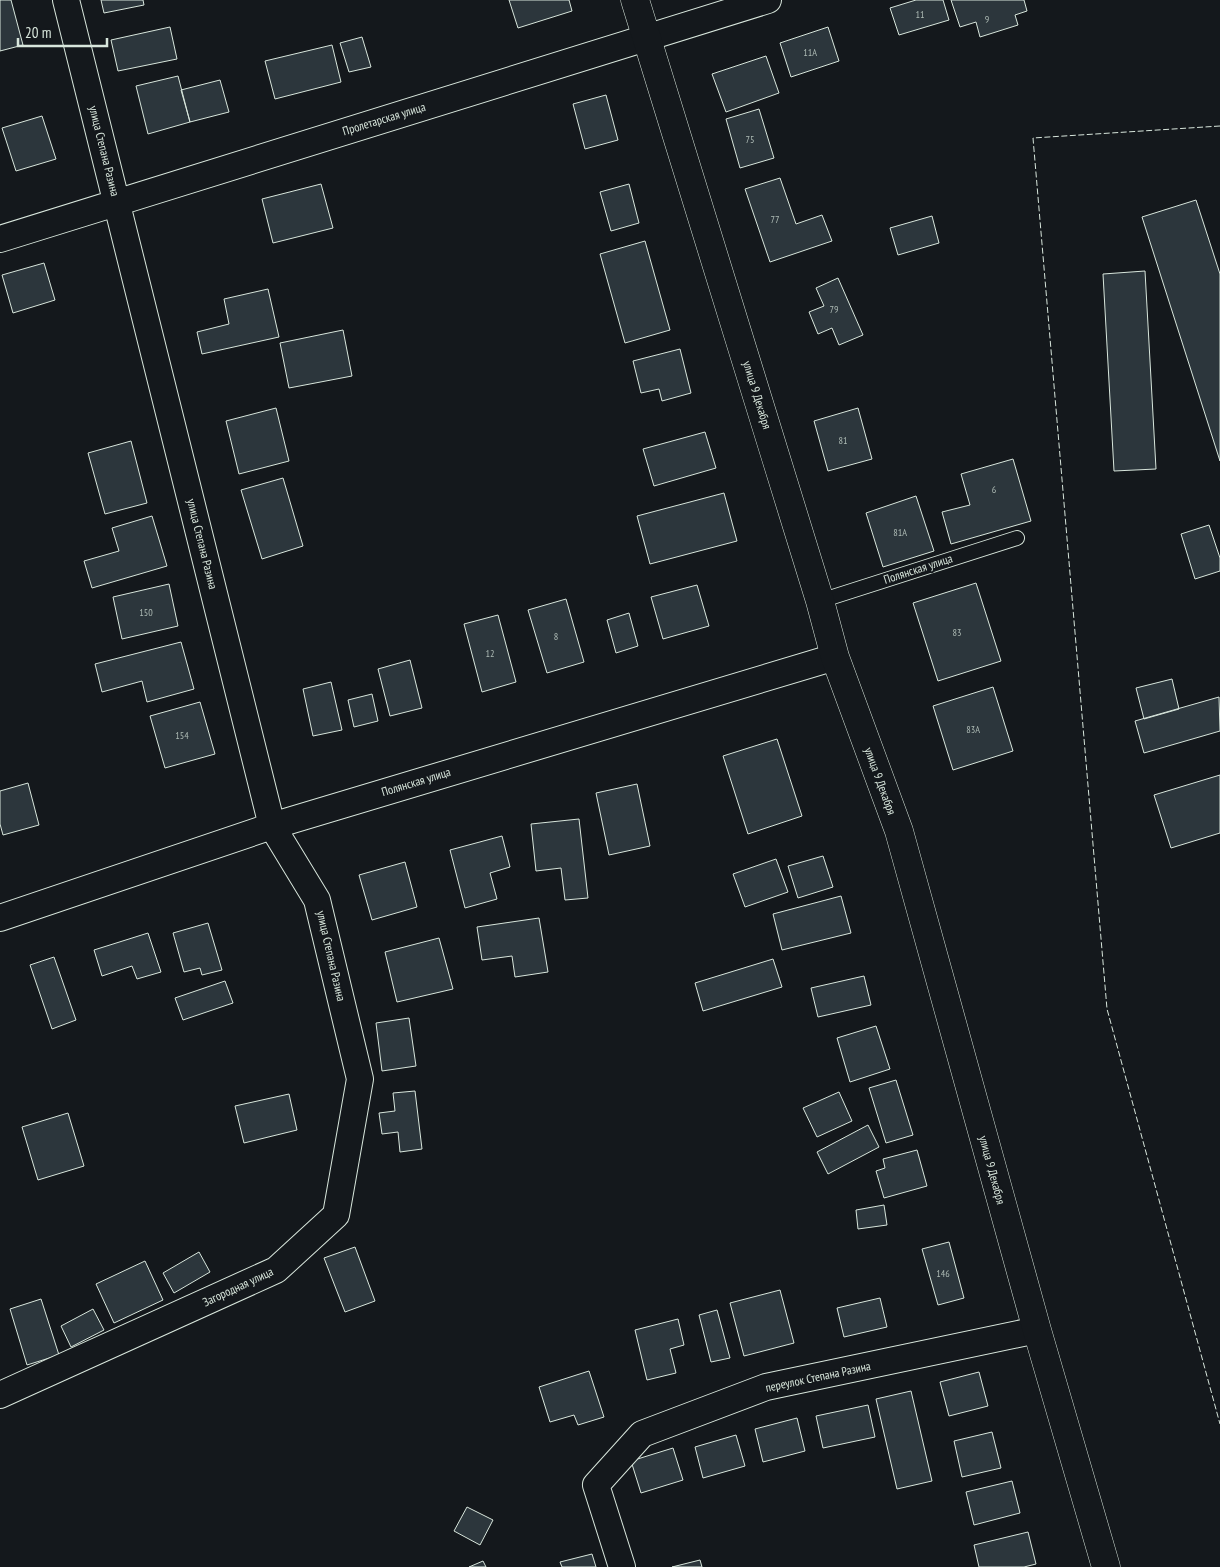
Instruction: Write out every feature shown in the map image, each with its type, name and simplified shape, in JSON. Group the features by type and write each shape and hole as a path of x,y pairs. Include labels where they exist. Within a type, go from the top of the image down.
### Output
{"street":[{"name":"улица Степана Разина","path":"66,0 272,826 317,900 360,1079"},
{"name":"улица 9 Декабря","path":"635,0 820,601 835,657 899,831 1037,1330 1106,1567"},
{"name":"Пролетарская улица","path":"0,238 768,0"},
{"name":"Полянская улица","path":"0,918 272,826 835,657"},
{"name":"Загородная улица","path":"0,1395 276,1270 336,1215 360,1079"},
{"name":"переулок Степана Разина","path":"622,1567 596,1485 642,1434 766,1387 1037,1330"}],"lane":[{"name":"Полянская улица","path":"820,601 1017,538"}],"building":[{"path":"0,0 11,0 23,45 0,51"},
{"path":"101,0 143,0 144,5 104,13"},
{"path":"509,0 569,0 572,11 518,28"},
{"path":"916,0 943,0 949,20 899,35 890,8"},
{"path":"951,0 1024,0 1027,11 1015,15 1018,25 980,37 976,22 960,27"},
{"path":"170,27 177,59 118,71 111,40"},
{"path":"828,27 839,61 791,77 780,43"},
{"path":"362,37 371,67 349,72 340,43"},
{"path":"332,45 341,82 275,99 265,61"},
{"path":"766,56 779,93 726,112 712,74"},
{"path":"178,76 190,122 148,134 136,86"},
{"path":"220,80 229,112 190,122 181,90"},
{"path":"606,95 618,140 585,149 573,104"},
{"path":"759,109 774,158 740,168 726,119"},
{"path":"42,116 56,159 16,171 2,128"},
{"path":"780,178 796,224 822,215 832,241 770,262 745,189"},
{"path":"321,184 333,228 273,243 262,199"},
{"path":"629,184 639,223 611,231 600,192"},
{"path":"1196,200 1220,274 1220,461 1142,217"},
{"path":"932,216 939,243 898,255 890,228"},
{"path":"645,241 670,330 625,343 600,254"},
{"path":"44,263 55,300 13,313 2,275"},
{"path":"1145,271 1156,469 1114,471 1103,274"},
{"path":"838,278 863,335 839,345 832,328 818,334 809,312 824,306 816,288"},
{"path":"268,289 279,337 202,354 197,332 229,324 224,299"},
{"path":"343,330 352,376 289,388 280,343"},
{"path":"680,349 691,393 662,401 659,389 641,393 633,361"},
{"path":"276,408 289,461 239,474 226,421"},
{"path":"858,408 872,459 828,471 814,421"},
{"path":"705,432 716,468 654,486 643,449"},
{"path":"131,441 147,503 105,514 88,453"},
{"path":"1013,459 1031,521 951,544 942,512 970,505 961,474"},
{"path":"283,478 303,546 262,559 241,490"},
{"path":"724,493 737,541 650,564 637,516"},
{"path":"916,496 934,551 883,567 866,513"},
{"path":"152,516 167,566 92,588 84,561 119,551 112,528"},
{"path":"1209,525 1220,558 1220,571 1195,579 1181,534"},
{"path":"976,583 1001,661 938,681 913,603"},
{"path":"169,584 178,626 122,639 113,597"},
{"path":"697,585 709,626 663,639 651,597"},
{"path":"566,599 584,662 547,673 528,610"},
{"path":"629,613 638,646 616,653 607,620"},
{"path":"498,615 516,682 482,692 464,624"},
{"path":"181,642 194,689 147,702 142,681 102,692 95,664"},
{"path":"410,660 422,708 390,716 378,669"},
{"path":"1172,679 1179,709 1144,719 1136,688"},
{"path":"331,682 342,730 313,736 303,689"},
{"path":"993,687 1013,751 953,770 933,706"},
{"path":"372,694 378,721 354,727 348,700"},
{"path":"1219,697 1220,731 1144,753 1135,721"},
{"path":"200,702 215,754 165,768 150,716"},
{"path":"777,739 802,816 748,834 723,756"},
{"path":"1220,775 1220,833 1171,848 1154,795"},
{"path":"28,783 39,825 3,835 0,824 0,791"},
{"path":"637,784 650,846 609,855 596,793"},
{"path":"579,819 588,898 565,900 561,868 536,871 531,824"},
{"path":"502,836 510,867 490,873 497,899 465,908 450,850"},
{"path":"823,856 833,887 798,898 788,866"},
{"path":"776,859 788,892 745,907 733,874"},
{"path":"405,862 417,907 372,920 359,875"},
{"path":"841,896 851,933 782,950 773,914"},
{"path":"539,918 548,972 515,977 512,956 482,960 477,927"},
{"path":"208,923 222,970 202,975 200,968 184,972 173,933"},
{"path":"148,933 161,972 137,979 132,966 102,976 94,950"},
{"path":"439,938 453,989 397,1002 385,952"},
{"path":"54,957 76,1020 52,1029 30,965"},
{"path":"773,959 782,987 703,1011 695,983"},
{"path":"864,976 871,1005 818,1017 811,988"},
{"path":"225,981 233,1003 183,1020 175,998"},
{"path":"409,1018 416,1066 382,1071 376,1023"},
{"path":"876,1026 890,1069 850,1082 837,1038"},
{"path":"896,1080 913,1135 886,1143 869,1088"},
{"path":"415,1091 422,1149 400,1152 398,1132 382,1134 379,1113 395,1111 393,1093"},
{"path":"839,1092 852,1121 817,1137 803,1108"},
{"path":"289,1094 297,1130 244,1143 235,1106"},
{"path":"68,1113 84,1166 38,1180 22,1127"},
{"path":"868,1125 879,1147 828,1174 817,1152"},
{"path":"917,1150 927,1186 884,1198 876,1171 885,1168 883,1159"},
{"path":"884,1205 887,1225 858,1229 856,1210"},
{"path":"949,1242 964,1298 938,1305 922,1249"},
{"path":"355,1247 375,1301 345,1312 324,1258"},
{"path":"199,1252 210,1272 174,1293 163,1273"},
{"path":"145,1261 163,1300 114,1323 96,1284"},
{"path":"780,1290 794,1343 744,1356 730,1303"},
{"path":"880,1298 887,1327 844,1337 837,1308"},
{"path":"41,1299 59,1355 27,1365 10,1309"},
{"path":"93,1309 104,1330 71,1347 61,1326"},
{"path":"717,1310 730,1358 711,1362 699,1315"},
{"path":"678,1319 684,1345 670,1349 676,1373 647,1380 635,1330"},
{"path":"589,1371 604,1417 578,1425 574,1415 550,1422 539,1387"},
{"path":"979,1372 988,1406 949,1416 940,1382"},
{"path":"911,1391 932,1481 897,1489 876,1399"},
{"path":"868,1405 875,1437 823,1448 816,1416"},
{"path":"797,1418 805,1451 763,1462 755,1429"},
{"path":"992,1432 1001,1468 962,1477 954,1441"},
{"path":"736,1435 745,1466 703,1478 695,1447"},
{"path":"673,1448 683,1480 641,1493 631,1461"},
{"path":"1012,1481 1020,1513 974,1525 966,1492"},
{"path":"467,1507 493,1520 480,1545 454,1531"},
{"path":"1028,1532 1036,1564 1024,1567 979,1567 974,1545"},
{"path":"592,1554 596,1567 562,1567 560,1562"},
{"path":"700,1560 702,1567 672,1567"},
{"path":"483,1561 486,1567 469,1567"}],"fence":[{"path":"1220,126 1033,138 1107,1009 1220,1424"}]}
